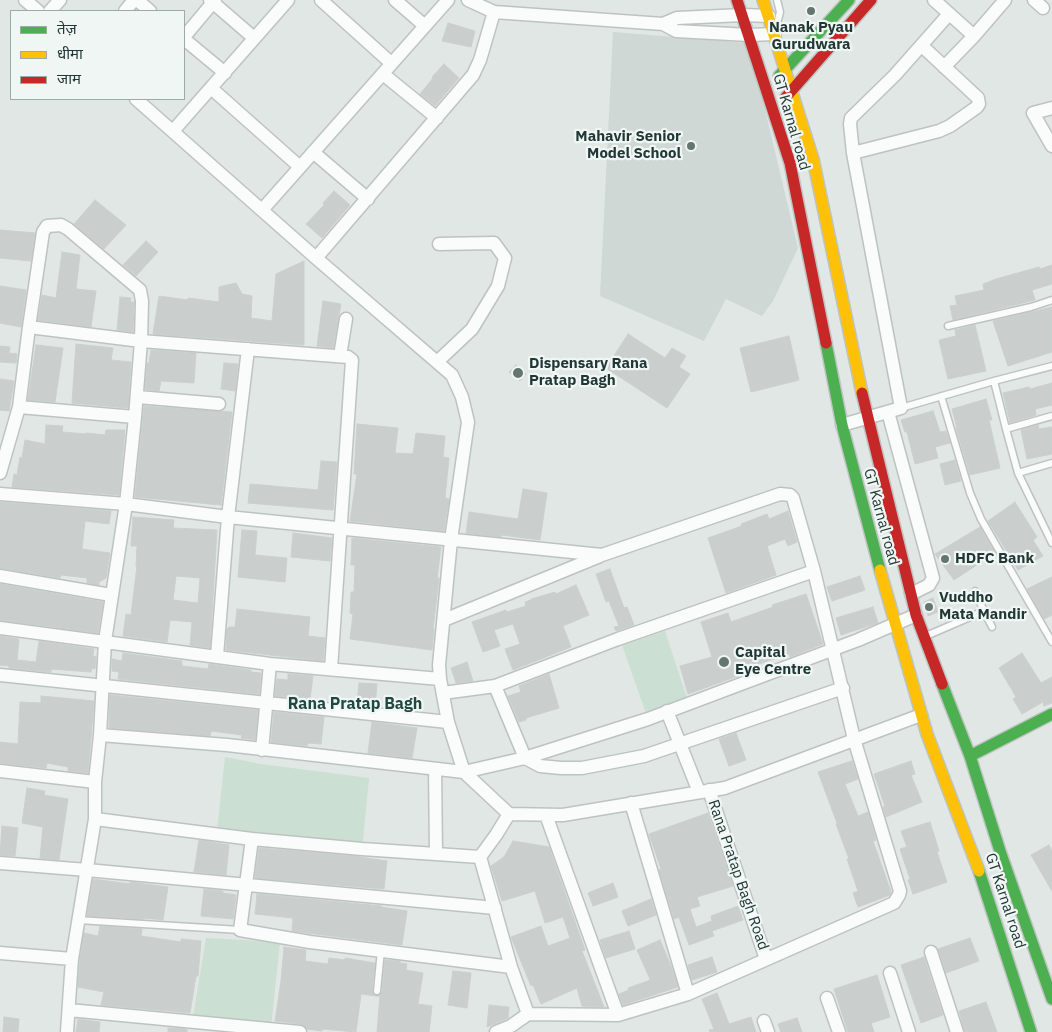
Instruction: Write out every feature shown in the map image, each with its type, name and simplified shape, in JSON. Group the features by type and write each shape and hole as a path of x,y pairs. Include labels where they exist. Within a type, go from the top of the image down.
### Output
{"main road":[{"name":"GT Karnal road","path":"737,0 790,163 842,425 894,624 927,734 976,860 1031,1032"},
{"name":"GT Karnal road","path":"763,0 813,159 867,418 916,615 970,756 1000,851 1052,999"},
{"path":"766,88 849,0"},
{"path":"773,110 792,92 871,0"},
{"path":"802,124 806,94 817,63"},
{"path":"970,756 1052,714"}],"street":[{"path":"25,0 37,10"},
{"path":"51,10 60,0"},
{"path":"126,10 135,0 149,10"},
{"path":"173,131 288,0"},
{"path":"321,0 391,63"},
{"path":"395,0 425,26"},
{"path":"262,210 448,0"},
{"path":"468,0 494,12 663,24 676,31 749,35 775,34"},
{"path":"934,0 974,36"},
{"path":"944,67 1005,0"},
{"path":"185,37 213,1 254,38"},
{"path":"316,258 473,76 494,12"},
{"path":"842,425 901,408 853,152 851,118 922,46 949,14"},
{"path":"663,24 677,18 743,15 768,16"},
{"path":"185,39 225,73"},
{"path":"853,152 939,131 950,126 977,107 978,98 922,46"},
{"path":"383,74 437,118"},
{"path":"211,88 300,168"},
{"path":"137,100 452,375 462,397 468,422 451,540 439,665 440,679 448,722 464,772 509,814 563,815 725,788 921,715"},
{"path":"1052,108 1033,113 1052,146"},
{"path":"313,152 368,199"},
{"path":"0,473 19,407 43,232 47,226 53,224 61,225 140,290 142,301 142,340 138,397 126,504 105,641 101,686 100,735 95,782 95,819 72,959 67,1032"},
{"path":"437,362 472,329 498,286 505,258 494,243 439,244"},
{"path":"340,356 346,319"},
{"path":"29,326 142,340 350,358 353,362 331,669"},
{"path":"217,656 228,517 248,349"},
{"path":"138,397 219,404"},
{"path":"19,407 135,417"},
{"path":"888,412 933,578 929,585 911,594"},
{"path":"0,494 126,504 228,517 602,555"},
{"path":"444,620 602,555 780,494 793,498 834,649 854,739 900,890 898,900 894,903 688,994 618,1016 528,1014 511,1026 496,1032"},
{"path":"443,693 495,686 618,639 814,571"},
{"path":"0,576 111,595"},
{"path":"100,735 227,745 464,772 525,758 667,711 834,649 916,615"},
{"path":"0,628 270,664 440,679"},
{"path":"262,750 270,664"},
{"path":"0,675 448,722"},
{"path":"495,686 525,758 540,766 550,768 582,768 644,756 843,688"},
{"name":"Rana Pratap Bagh Road","path":"667,711 680,744 704,791 766,959"},
{"path":"435,769 436,853"},
{"path":"0,770 95,782"},
{"path":"631,803 688,994"},
{"path":"480,857 509,814"},
{"path":"546,815 618,1016"},
{"path":"95,819 252,839 480,857"},
{"path":"252,839 240,930 310,942 511,967"},
{"path":"480,857 511,967 528,1014"},
{"path":"0,864 87,870 495,908"},
{"path":"0,952 72,959"},
{"path":"931,952 957,1032"},
{"path":"890,973 909,1032"},
{"path":"827,998 839,1032"},
{"path":"69,1010 236,1029 300,1032"}],"lane":[{"path":"775,34 780,12 777,0"},
{"path":"948,326 1031,307 1052,300"},
{"path":"901,408 1052,366"},
{"path":"994,381 1018,473 1052,542"},
{"path":"941,396 970,493 981,519 1052,642"},
{"path":"1006,429 1052,416"},
{"path":"1018,473 1052,463"},
{"path":"975,592 992,628"},
{"path":"925,637 984,611"},
{"path":"78,920 240,930"},
{"path":"377,990 380,950"}],"shaded area":[{"name":"Mahavir Senior Model School","path":"613,32 749,43 798,248 773,301 762,316 726,299 704,341 600,296"}],"green space":[{"path":"665,631 689,704 648,719 622,645"},
{"path":"225,757 261,764 369,778 362,851 216,840"},
{"path":"206,938 280,942 271,1028 192,1023"}],"building":[{"path":"448,23 475,31 471,47 442,41"},
{"path":"444,64 459,78 435,106 420,94"},
{"path":"334,191 350,205 322,238 306,224"},
{"path":"95,200 126,225 104,249 74,224"},
{"path":"0,230 35,233 31,261 0,258"},
{"path":"146,241 158,252 136,276 123,265"},
{"path":"62,252 80,255 76,289 96,291 91,327 38,320 42,295 56,298"},
{"path":"304,261 304,345 153,334 159,296 219,302 219,287 236,283 242,294 252,296 251,318 272,321 276,274"},
{"path":"1052,265 1052,284 1032,290 1035,300 953,320 950,306 957,305 955,296 984,290 983,284 996,279"},
{"path":"0,286 26,290 21,327 0,323"},
{"path":"120,297 131,298 130,302 134,302 133,332 117,330"},
{"path":"323,301 341,304 333,348 317,346"},
{"path":"1052,307 1052,352 1008,366 993,321"},
{"path":"975,325 986,371 948,379 939,340 956,336 955,330"},
{"path":"628,334 665,358 672,348 686,356 679,367 690,374 667,408 606,368"},
{"path":"789,336 799,380 751,392 740,348"},
{"path":"76,344 113,348 111,360 131,362 128,408 72,403"},
{"path":"36,345 63,348 55,402 28,400"},
{"path":"0,346 10,347 9,353 17,354 16,363 0,362"},
{"path":"151,350 196,353 194,383 161,381 159,391 145,389 147,363 149,363"},
{"path":"224,363 238,364 235,391 221,389"},
{"path":"516,365 526,374 520,381 509,372"},
{"path":"0,379 14,381 9,411 0,410"},
{"path":"1052,383 1052,405 1035,409 1036,415 1010,423 1003,393"},
{"path":"986,399 992,420 989,420 1000,468 970,475 952,409"},
{"path":"144,406 232,412 221,505 135,497"},
{"path":"933,411 940,432 946,431 950,443 935,447 938,458 915,464 907,432 905,432 901,420"},
{"path":"357,424 398,428 395,453 413,454 416,433 445,436 443,457 449,458 445,498 449,499 444,531 350,521 357,474 354,474"},
{"path":"46,425 63,426 62,432 86,434 105,435 106,430 125,430 119,495 12,487 14,474 17,475 20,457 22,458 25,440 45,444"},
{"path":"1038,425 1039,429 1052,427 1052,454 1027,459 1021,430"},
{"path":"955,460 961,481 945,485 940,464"},
{"path":"321,461 337,462 333,510 248,503 250,484 318,490"},
{"path":"523,489 547,493 540,540 466,533 469,512 518,519"},
{"path":"0,502 111,511 109,524 85,521 82,549 110,553 106,578 99,582 99,585 87,583 87,578 61,575 60,578 0,568"},
{"path":"1015,502 1037,537 1033,540 1043,556 1018,570 988,521"},
{"path":"788,511 797,542 788,546 785,539 767,546 776,575 726,593 708,538 742,526 741,524 767,514 769,519"},
{"path":"133,517 174,520 173,528 217,530 210,648 190,645 192,622 170,620 167,642 123,636 126,614 131,615 137,566 137,546 131,546","holes":["176,576 200,578 198,603 173,600"]},
{"path":"980,527 995,553 954,580 935,554"},
{"path":"242,530 257,531 255,555 287,558 285,582 238,577"},
{"path":"293,533 332,538 330,561 291,557"},
{"path":"352,538 441,547 432,650 350,639 353,614 350,613 351,592 354,592 355,565 351,565"},
{"path":"610,569 624,608 627,607 634,625 616,631 614,627 619,626 609,601 606,602 596,574"},
{"path":"860,576 865,590 832,601 827,587"},
{"path":"1052,577 1052,615 1044,619 1027,589"},
{"path":"0,584 103,602 98,633 0,620"},
{"path":"576,585 589,615 563,626 571,647 513,670 505,649 520,644 513,624 494,630 500,646 483,652 472,622 506,610 507,612 526,606 525,602 531,599 555,592 556,594"},
{"path":"806,594 823,644 790,657 789,654 747,668 749,672 688,694 680,666 712,657 701,622 728,613 731,622 773,607 772,605"},
{"name":"Vuddho Mata Mandir","path":"933,598 938,612 928,616 924,602"},
{"path":"873,607 878,623 841,635 836,618"},
{"path":"237,609 310,617 308,636 325,638 323,661 226,650 227,629 235,627"},
{"path":"0,636 19,639 17,660 36,662 39,641 94,649 93,656 96,657 95,669 92,668 91,672 51,669 51,672 9,668 9,666 0,665"},
{"path":"123,653 182,661 182,666 208,669 209,664 261,673 259,694 118,679 119,672 112,671 112,659 122,661"},
{"path":"1022,653 1041,683 1052,677 1052,703 1044,706 1043,702 1022,714 1013,699 1016,697 999,668"},
{"path":"467,662 473,681 456,683 451,668"},
{"path":"288,674 313,676 310,699 275,696 277,679 288,680"},
{"path":"549,674 559,708 519,722 508,696 521,692 519,686"},
{"path":"359,683 377,684 375,706 357,704"},
{"path":"110,695 258,710 255,740 241,738 242,735 211,731 210,736 109,728"},
{"path":"41,696 94,701 88,773 68,771 68,767 47,763 46,768 0,763 0,742 18,744 20,702 41,703"},
{"path":"274,712 324,717 321,744 308,743 307,746 271,742"},
{"path":"372,722 417,728 412,758 368,753"},
{"path":"736,733 746,760 729,766 719,739"},
{"path":"852,761 858,779 845,784 858,816 868,812 876,840 873,841 891,892 890,895 858,907 853,893 858,891 847,859 849,859 818,772"},
{"path":"911,761 915,774 911,775 922,802 886,817 883,807 885,806 874,774"},
{"path":"27,788 45,791 44,795 68,799 59,860 40,858 43,827 22,823"},
{"path":"708,813 733,886 697,897 700,906 690,909 696,927 712,921 711,916 738,906 743,920 712,931 714,936 689,945 679,917 674,919 659,870 661,869 649,834"},
{"path":"930,822 947,882 913,894 900,849 907,847 901,831"},
{"path":"2,826 18,828 15,856 0,855"},
{"path":"199,840 229,845 226,875 194,872"},
{"path":"513,841 549,847 585,950 582,951 604,1007 582,1006 577,988 541,1004 533,985 531,986 511,937 541,926 548,946 570,938 563,917 545,923 535,891 502,901 491,866 504,857"},
{"path":"1049,845 1052,851 1052,891 1031,855"},
{"path":"259,848 353,856 387,861 384,889 255,878"},
{"path":"93,879 168,887 163,920 87,916"},
{"path":"613,883 618,897 593,906 588,893"},
{"path":"204,889 223,891 223,893 236,895 233,919 201,916"},
{"path":"257,894 382,906 407,911 402,945 292,931 293,918 255,914"},
{"path":"651,899 656,915 628,926 622,911"},
{"path":"100,926 142,929 141,936 181,942 181,939 201,941 198,976 196,976 190,1013 101,1005 104,992 78,987 84,933 98,936"},
{"path":"629,931 635,949 606,958 600,940"},
{"path":"970,938 979,961 946,973 938,949"},
{"path":"660,940 678,987 623,1005 619,994 650,979 637,950"},
{"path":"284,947 306,950 305,961 328,964 329,958 345,960 345,958 375,963 372,991 376,996 361,994 356,1032 307,1029 301,1024 275,1021"},
{"path":"712,957 717,972 692,980 688,965"},
{"path":"924,957 943,1015 921,1023 901,965"},
{"path":"385,960 400,961 400,963 407,964 406,970 423,973 418,1004 432,1006 429,1032 377,1032 380,996 376,996 382,992"},
{"path":"453,971 471,973 467,1008 448,1005"},
{"path":"877,975 890,1017 871,1023 874,1032 848,1032 834,989"},
{"path":"717,993 729,1024 751,1017 756,1032 710,1032 709,1030 714,1029 702,999"},
{"path":"986,1002 997,1032 965,1032 959,1011"},
{"path":"489,1005 509,1007 508,1018 487,1027"},
{"path":"4,1017 19,1019 18,1032 3,1032"},
{"path":"797,1018 802,1032 781,1032 778,1024"},
{"path":"78,1019 100,1022 99,1032 76,1032"},
{"path":"168,1028 187,1029 187,1032 168,1032"}],"traffic: fast":[{"path":"779,76 849,0"},
{"path":"826,343 842,425 880,570"},
{"path":"942,684 970,756 1000,851 1052,999"},
{"path":"970,756 1052,714"},
{"path":"979,871 1031,1032"}],"traffic: slow":[{"path":"763,0 813,159 862,393"},
{"path":"880,570 927,734 979,871"}],"traffic: jam":[{"path":"737,0 790,163 826,343"},
{"path":"786,97 871,0"},
{"path":"862,393 916,615 942,684"}],"place":[{"name":"Nanak Pyau Gurudwara","path":"811,11"},
{"name":"Mahavir Senior Model School","path":"691,146"},
{"name":"Dispensary Rana Pratap Bagh","path":"518,373"},
{"name":"HDFC Bank","path":"945,559"},
{"name":"Vuddho Mata Mandir","path":"929,607"},
{"name":"Capital Eye Centre","path":"724,662"}],"district":[{"name":"Rana Pratap Bagh","path":"355,704"}]}
